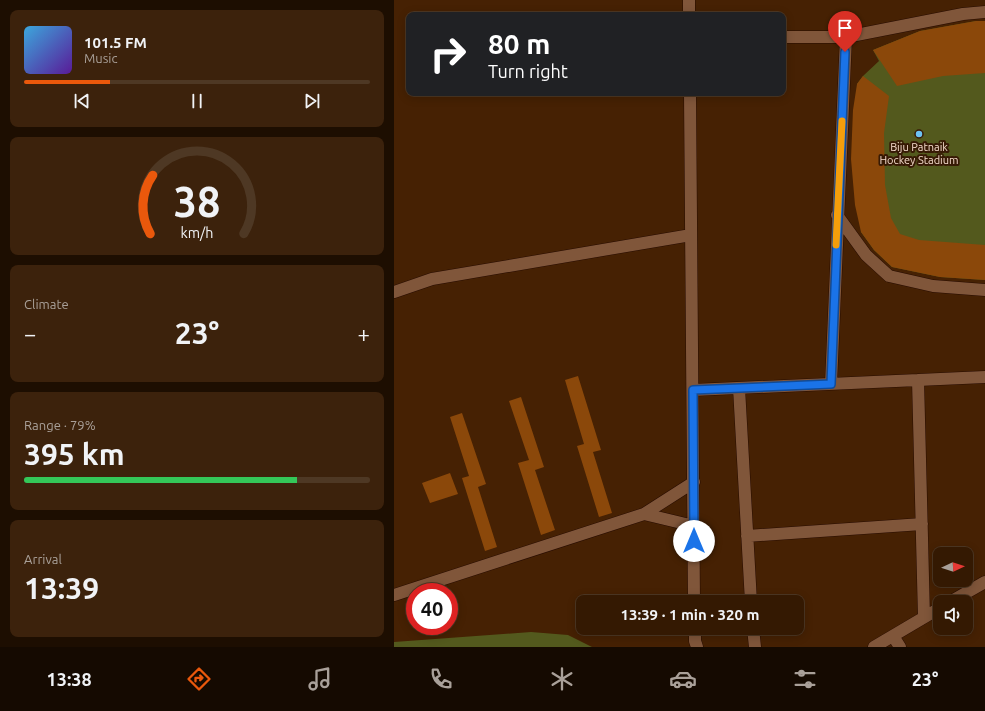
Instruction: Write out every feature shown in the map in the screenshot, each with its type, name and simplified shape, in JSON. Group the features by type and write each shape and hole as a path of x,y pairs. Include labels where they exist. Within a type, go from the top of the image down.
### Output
{"street":[{"path":"689,0 689,12"},
{"path":"786,37 846,37 963,14 985,12"},
{"path":"831,384 837,215 846,37"},
{"path":"690,96 694,595"},
{"path":"837,215 866,255 890,276 933,286 985,290"},
{"path":"394,292 432,279 692,235"},
{"path":"693,390 985,377"},
{"path":"918,380 924,617"},
{"path":"739,388 751,595"},
{"path":"394,595 644,514 694,482"},
{"path":"644,514 694,526"},
{"path":"747,536 922,524"},
{"path":"962,595 985,582"},
{"path":"874,647 933,612"},
{"path":"695,635 697,647"},
{"path":"754,635 755,647"},
{"path":"893,636 900,647"}],"green space":[{"name":"Biju Patnaik Hockey Stadium","path":"976,21 985,21 985,280 940,277 892,267 874,250 861,232 857,84 879,61 873,50 920,31"},
{"path":"531,632 568,635 592,647 394,647 394,642"}],"building":[{"path":"976,21 985,21 985,73 943,76 897,86 873,50 920,31"},
{"path":"863,76 889,96 884,133 885,185 891,218 900,234 919,240 985,245 985,280 940,277 892,267 874,250 861,232 855,205 851,159 853,110 857,84"},
{"path":"578,376 601,450 593,452 612,513 599,517 577,446 584,444 565,380"},
{"path":"521,397 544,467 535,470 555,530 541,535 518,463 529,460 509,401"},
{"path":"462,413 486,484 478,487 497,547 485,551 462,478 469,476 450,417"},
{"path":"450,473 458,494 430,503 422,483"}],"slow traffic":[{"path":"836,245 842,121"}],"place":[{"name":"Biju Patnaik Hockey Stadium","path":"919,134"}],"route":[{"path":"694,541 693,390 831,384 845,52"}]}
